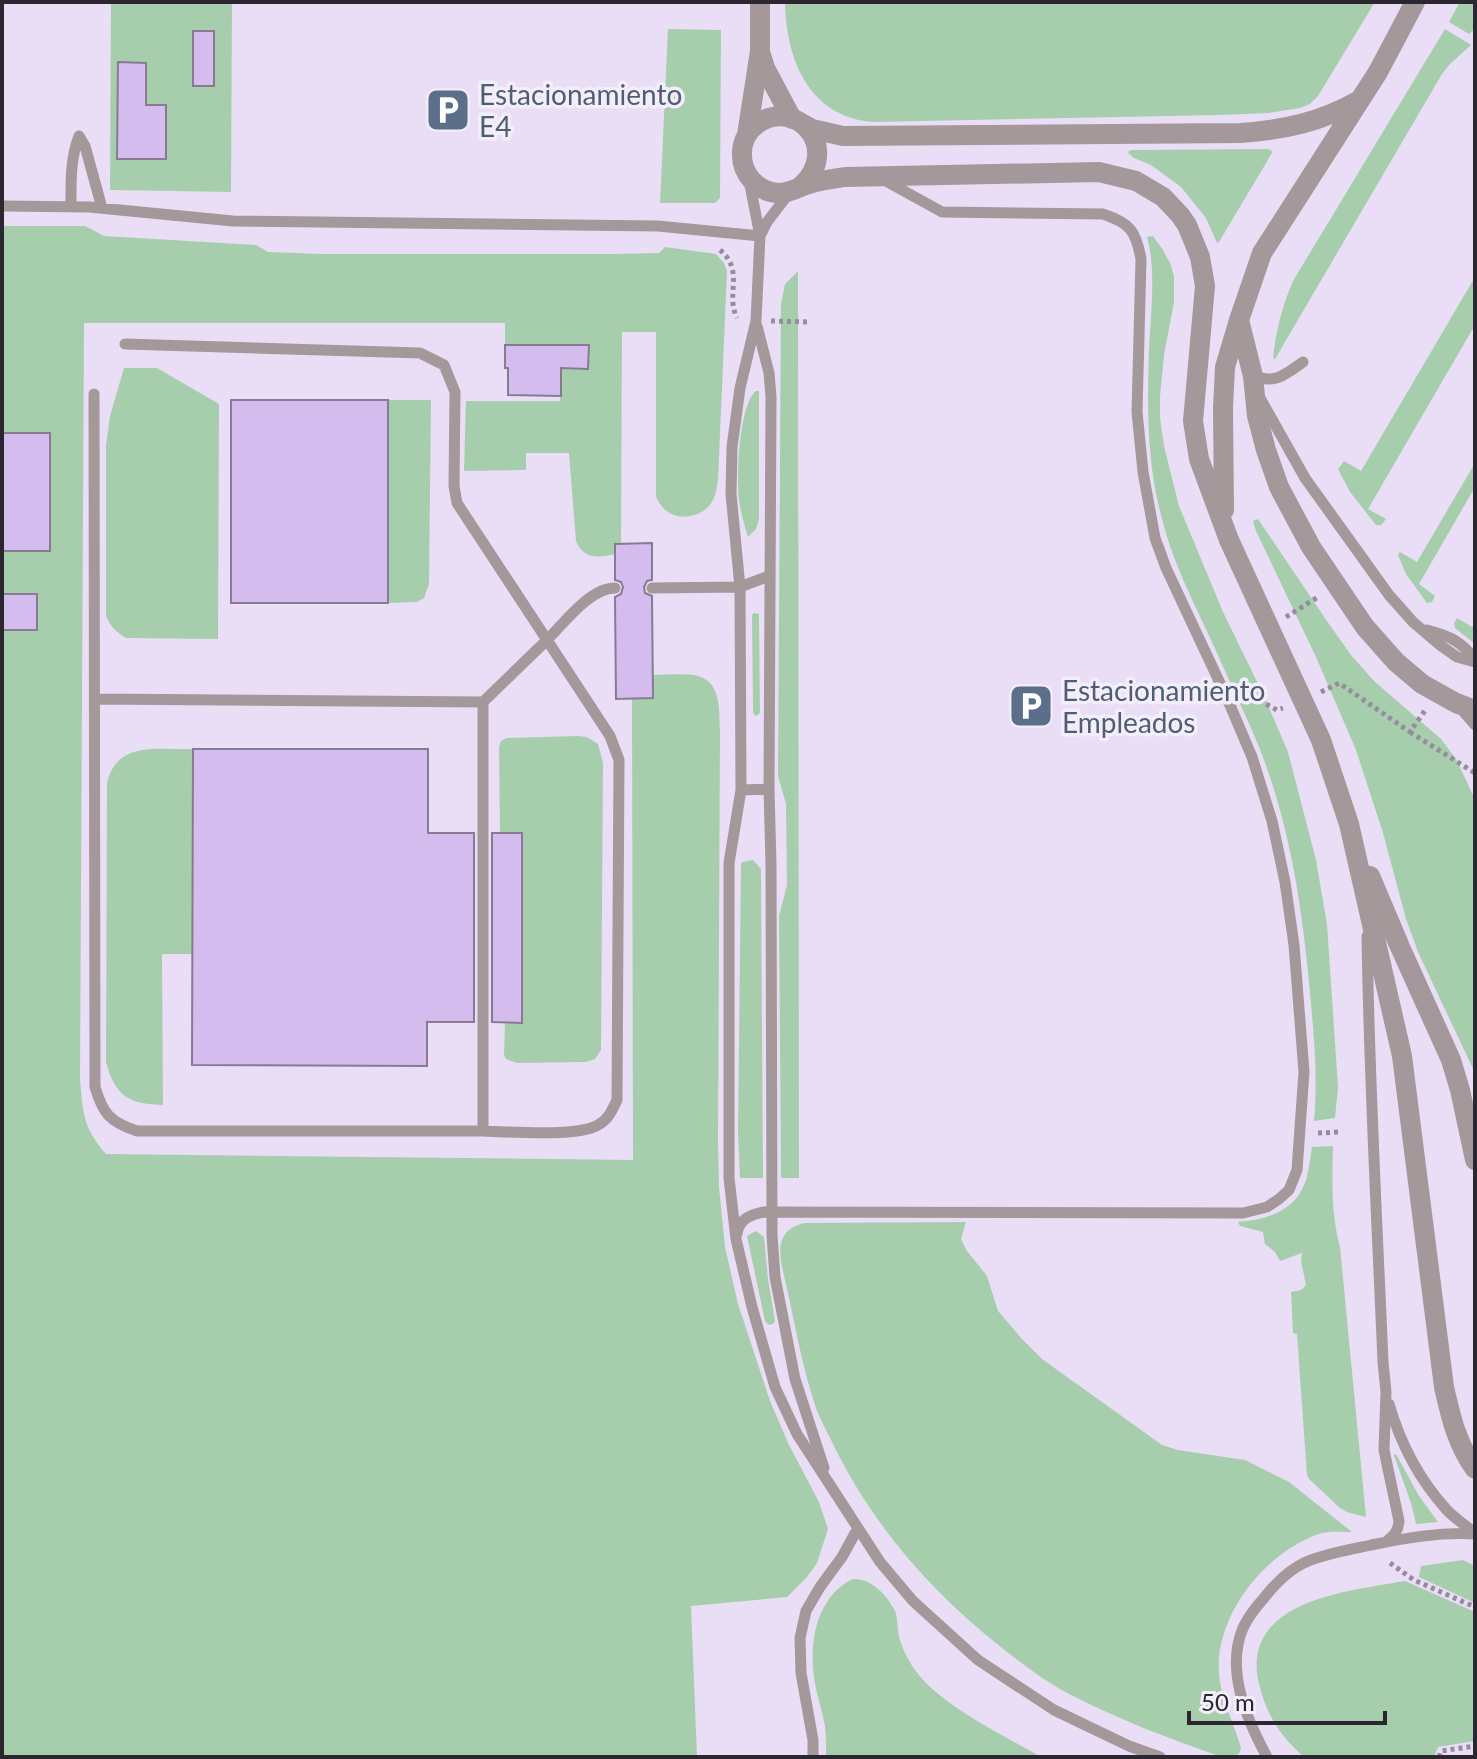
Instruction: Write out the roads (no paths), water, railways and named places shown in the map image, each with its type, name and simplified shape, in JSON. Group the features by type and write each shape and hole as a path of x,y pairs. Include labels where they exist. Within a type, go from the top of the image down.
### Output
{"street":[{"path":"760,2 760,51 741,161 754,184 766,191 779,193 813,182 845,177 1099,172 1150,187 1173,206 1187,225 1205,286 1193,421 1199,459 1225,528 1321,740 1349,824 1451,1060 1475,1160"},
{"path":"1225,528 1225,367 1262,253 1378,72 1415,2"},
{"path":"1378,72 1430,2"},
{"path":"760,51 765,68 797,121 811,133 816,144 816,167 810,178 796,189"},
{"path":"747,135 755,125 780,116 812,129 843,136 1241,133 1270,131 1321,119 1361,99"},
{"path":"1239,320 1266,450 1279,487 1311,547 1365,627 1396,662 1422,684 1466,706"},
{"path":"1349,824 1402,1056 1444,1387 1459,1445 1475,1469"}],"lane":[{"path":"71,207 72,164 79,136 85,146 102,208"},
{"path":"748,176 760,236 756,321 740,388 732,447 731,494 740,587 741,790 729,863 729,1178 736,1239 752,1307 775,1387 797,1434 880,1562 913,1601 978,1660 1054,1710 1129,1746 1160,1757"},
{"path":"736,1239 743,1220 753,1214 771,1212 1243,1213 1267,1207 1279,1199 1289,1190 1297,1170 1304,1072 1294,945 1285,882 1272,821 1252,757 1155,538 1143,472 1137,412 1139,245 1124,221 1103,214 942,212 886,180 870,177"},
{"path":"760,236 767,222 796,189"},
{"path":"2,206 102,208 233,221 658,226 760,236"},
{"path":"756,321 769,373 771,397 769,789 771,1212 775,1277 792,1364 831,1488"},
{"path":"94,394 95,1087 101,1107 109,1118 122,1127 137,1131 581,1132 598,1126 610,1116 617,1100 619,760 610,736 457,503 454,486 455,392 444,365 420,353 125,344"},
{"path":"1303,362 1281,377 1253,381 1305,478 1389,595 1440,645 1457,657 1475,660"},
{"path":"652,588 740,587 769,576"},
{"path":"96,699 483,702 593,594 615,588"},
{"path":"483,702 483,1131"},
{"path":"1466,706 1475,725"},
{"path":"741,790 769,789"},
{"path":"1366,901 1369,1057 1386,1392 1384,1450 1399,1521 1395,1536 1387,1541"},
{"path":"1386,1392 1404,1443 1421,1474 1447,1511 1475,1534"},
{"path":"813,1757 813,1740 801,1673 800,1638 806,1611 858,1528"},
{"path":"1267,1757 1240,1693 1237,1650 1243,1628 1270,1590 1303,1563 1327,1555 1431,1534 1475,1534"}],"place":[{"name":"Estacionamiento E4","path":"448,110"},
{"name":"Estacionamiento Empleados","path":"1031,706"}]}
